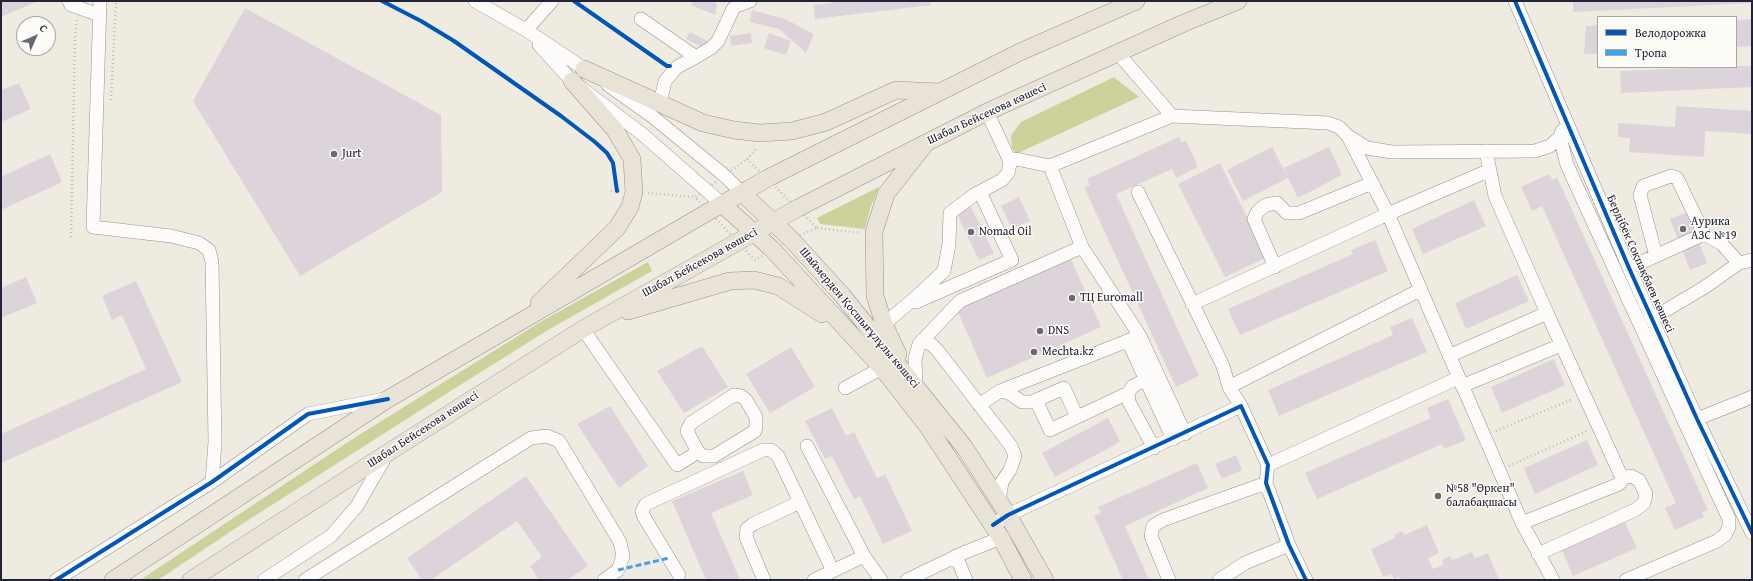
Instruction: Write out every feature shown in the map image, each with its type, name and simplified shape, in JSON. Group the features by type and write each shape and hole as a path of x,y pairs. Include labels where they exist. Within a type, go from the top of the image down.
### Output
{"main road":[{"path":"113,580 388,398 742,192 1020,52 1136,1"},
{"name":"Шабал Бейсекова көшесі","path":"191,580 582,329 798,208 987,112 1184,23 1238,1"},
{"path":"584,69 703,122 734,130 760,133 792,131 826,122 896,90 941,92"},
{"path":"517,323 617,228 630,207 634,192 632,159 615,130 572,81"},
{"path":"911,379 884,324 875,296 874,234 886,194 927,142"},
{"name":"Шаймерден Қосшығұлұлы көшесі","path":"742,192 791,239 842,295 965,448 1004,508 1045,580"},
{"name":"Шаймерден Қосшығұлұлы көшесі","path":"715,208 754,233 772,249 842,327 882,368 928,427 997,532 1023,580"},
{"path":"600,319 730,281 754,280 778,286 842,327"}],"street":[{"path":"100,1 93,227 171,236 199,242 209,250 212,262 215,427 212,482"},
{"name":"Шаймерден Қосшығұлұлы көшесі","path":"475,1 526,30 653,117 725,176 742,192"},
{"path":"526,30 552,1"},
{"path":"660,104 665,81 676,67 696,58 718,41 733,9 736,6 750,1"},
{"name":"Бердібек Соқпақбаев көшесі","path":"1514,1 1697,419 1752,533"},
{"path":"73,4 99,15"},
{"path":"641,19 696,58"},
{"name":"Шаймерден Қосшығұлұлы көшесі","path":"526,30 572,81 641,133 715,208"},
{"path":"1118,53 1172,116"},
{"path":"884,324 944,271 949,244 950,213 980,192 1002,180 1008,173 1010,164 987,112"},
{"path":"1008,160 1016,159 1050,166 1172,116 1328,123 1339,127 1348,136 1367,148 1392,152 1535,151 1550,146 1560,137 1566,120"},
{"path":"1348,136 1388,214 1522,523 1553,580"},
{"path":"1560,137 1567,165 1729,519 1729,528 1725,535 1717,541 1626,580"},
{"path":"1486,151 1495,196 1622,478"},
{"path":"1050,166 1082,247 1134,338 1152,377 1185,434"},
{"path":"1192,304 1388,214 1490,170"},
{"path":"1656,256 1640,195 1643,186 1671,176 1677,178 1704,234 1722,244 1739,263"},
{"path":"1275,266 1254,219 1258,211 1266,205 1277,203 1287,213 1298,213 1372,183"},
{"path":"904,307 1012,260 980,192"},
{"path":"1138,192 1223,366 1229,387 1241,406 1268,465 1266,483 1289,545 1306,580"},
{"path":"1630,268 1704,234"},
{"path":"911,379 919,344 960,301 1082,247"},
{"path":"1652,318 1705,286 1739,263 1752,260"},
{"path":"1229,387 1420,290"},
{"path":"1449,356 1547,313"},
{"path":"582,329 677,465 698,452"},
{"path":"979,405 1000,391 1134,338"},
{"path":"907,580 956,556 997,532 1004,508 1002,482 1010,470 1015,456 1011,446 938,351 926,342 919,344"},
{"path":"1268,465 1460,382 1562,345"},
{"path":"845,388 882,368"},
{"path":"1036,400 1050,430 1128,393 1133,386 1152,377"},
{"path":"1152,377 1173,439"},
{"path":"1000,391 1009,393 1022,402 1032,402 1064,388 1077,417"},
{"path":"1128,393 1129,402 1154,448"},
{"path":"734,395 741,396 746,400 756,417 755,431 714,456 703,456 698,452 687,430 691,423 734,395"},
{"path":"1697,419 1752,397"},
{"path":"56,580 212,482 308,414 388,398"},
{"path":"1004,508 1154,448 1241,406"},
{"path":"305,580 531,438 546,436 559,441 620,542 623,556 618,570 604,580"},
{"path":"807,446 864,556 881,580"},
{"path":"677,578 644,517 642,511 646,504 763,450 771,450 778,456 800,502 823,577 864,556"},
{"path":"264,580 331,536 357,506 389,452"},
{"path":"1538,554 1635,510 1644,503 1646,494 1639,480 1632,476 1622,478"},
{"path":"1522,523 1619,484 1622,478"},
{"path":"1168,580 1151,536 1154,526 1163,520 1266,483"},
{"path":"764,580 746,537 747,529 753,524 800,502"},
{"path":"1220,580 1245,563 1289,545"},
{"path":"956,556 966,580"}],"path":[{"path":"71,237 75,37 73,4"},
{"path":"725,176 747,159 768,178 817,228"},
{"path":"616,183 617,191"},
{"path":"611,190 695,197"},
{"path":"715,208 737,242"},
{"path":"791,239 817,228 874,234"},
{"path":"1484,436 1584,395"},
{"path":"1499,471 1598,426"}],"green space":[{"path":"1114,77 1139,97 1016,154 1012,148 1011,135 1021,122"},
{"path":"879,187 870,209 865,229 820,224 817,218"},
{"path":"648,262 652,271 548,330 239,526 158,580 140,580 351,440 542,321"}],"building":[{"path":"1,1 38,1 1,17"},
{"path":"693,1 712,1 717,4 715,15 691,5"},
{"path":"847,1 930,1 931,5 815,19 814,5"},
{"path":"1573,1 1752,1 1752,3 1573,12"},
{"name":"Jurt","path":"245,8 441,115 442,192 300,276 193,101"},
{"path":"752,10 785,19 814,34 806,53 779,29 750,22"},
{"path":"1752,19 1752,46 1737,47 1737,20"},
{"path":"1597,25 1597,54 1584,54 1586,26"},
{"path":"690,32 709,42 705,49 686,39"},
{"path":"751,33 752,43 731,46 730,36"},
{"path":"769,33 791,41 786,55 764,48"},
{"path":"1737,66 1752,66 1752,87 1621,93 1620,71 1690,68 1737,68"},
{"path":"19,83 31,109 1,122 1,90"},
{"path":"1676,106 1752,111 1752,134 1705,131 1704,157 1629,152 1630,138 1618,137 1618,123 1675,127"},
{"path":"1179,137 1182,142 1186,140 1198,167 1176,178 1172,169 1116,194 1199,376 1176,387 1084,187 1090,185 1087,179"},
{"path":"1272,147 1288,178 1243,201 1227,170"},
{"path":"1329,147 1342,175 1298,198 1284,168"},
{"path":"50,154 62,182 1,210 1,177"},
{"path":"1220,163 1267,257 1225,277 1178,184"},
{"path":"1549,174 1552,180 1557,177 1708,510 1702,512 1704,517 1675,530 1665,508 1676,503 1542,206 1532,211 1521,187"},
{"path":"1019,197 1030,221 1012,229 1001,206"},
{"path":"1474,200 1486,226 1423,254 1412,229"},
{"path":"971,207 994,253 979,260 957,214"},
{"path":"1687,212 1707,263 1690,270 1670,219"},
{"path":"1375,240 1388,271 1240,335 1228,309 1353,254 1351,250"},
{"path":"1070,257 1101,327 987,378 956,308"},
{"path":"1517,275 1529,301 1466,329 1455,303"},
{"path":"26,277 37,303 1,318 1,288"},
{"path":"136,281 182,382 1,463 1,434 146,369 122,315 112,320 102,296"},
{"path":"1412,318 1427,352 1279,416 1268,390 1393,335 1390,327"},
{"path":"702,346 728,387 684,413 657,371"},
{"path":"791,347 815,387 770,413 746,374"},
{"path":"1554,359 1565,385 1502,413 1491,387"},
{"path":"1448,399 1466,440 1444,449 1442,444 1317,499 1305,473 1431,418 1427,408"},
{"path":"610,406 648,466 619,488 577,424"},
{"path":"832,408 846,436 854,432 877,478 885,474 912,531 883,544 860,496 854,499 832,456 825,459 805,421"},
{"path":"1108,418 1120,442 1055,477 1042,453"},
{"path":"1587,440 1598,465 1535,494 1524,468"},
{"path":"1236,455 1242,470 1222,479 1215,464"},
{"path":"1197,463 1208,488 1125,526 1149,580 1123,580 1094,516 1101,513 1098,507"},
{"path":"743,471 753,495 711,513 740,580 706,580 672,501"},
{"path":"526,476 588,566 567,580 539,580 530,566 542,557 517,521 431,580 422,580 407,558"},
{"path":"1625,522 1637,548 1573,576 1562,550"},
{"path":"1427,525 1439,553 1428,558 1433,569 1444,565 1442,560 1450,556 1452,560 1472,552 1475,558 1488,553 1499,580 1401,580 1399,577 1394,579 1392,574 1383,577 1371,549 1395,538 1394,535 1402,531 1404,535"}],"marked path":[{"path":"618,570 669,558"}],"cycle path":[{"path":"382,1 421,21 454,41 561,116 595,142 607,153 613,163 617,191"},
{"path":"574,1 667,66 670,66"},
{"path":"1515,1 1629,268 1697,419 1752,533"},
{"path":"56,580 212,482 308,414 388,399"},
{"path":"993,525 1008,515 1241,406 1268,465 1266,483 1289,545 1306,580"}],"place":[{"name":"Jurt","path":"334,154"},
{"name":"Аурика АЗС №19","path":"1683,229"},
{"name":"Nomad Oil","path":"971,232"},
{"name":"ТЦ Euromall","path":"1072,298"},
{"name":"DNS","path":"1040,331"},
{"name":"Mechta.kz","path":"1034,352"},
{"name":"№58 \"Өркен\" балабақшасы","path":"1438,496"}]}
